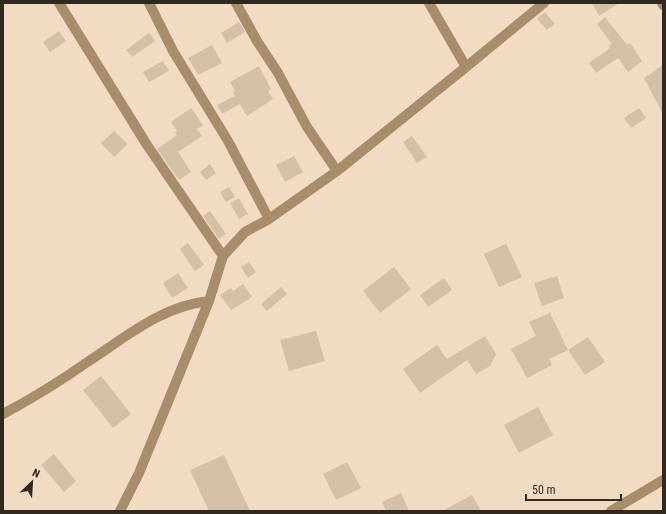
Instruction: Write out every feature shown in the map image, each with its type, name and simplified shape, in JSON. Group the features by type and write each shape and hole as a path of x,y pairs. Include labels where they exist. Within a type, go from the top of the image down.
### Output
{"street":[{"path":"59,3 147,145 223,256"},
{"path":"148,3 173,51 228,141 269,219"},
{"path":"236,3 308,127 337,171"},
{"path":"429,3 466,68"},
{"path":"120,511 139,473 209,302 223,256 245,232 269,219 337,171 466,68 543,3"},
{"path":"3,414 90,361 128,333 166,312 195,303 209,302"},
{"path":"611,511 663,480"}],"building":[{"path":"592,3 619,3 599,16"},
{"path":"545,12 555,24 547,30 537,19"},
{"path":"605,17 627,45 630,43 642,61 628,72 618,58 596,73 589,63 610,48 609,46 612,44 597,24"},
{"path":"239,22 245,32 227,43 221,33"},
{"path":"59,31 66,41 50,52 43,42"},
{"path":"149,33 155,41 132,57 126,50"},
{"path":"212,45 222,63 198,75 188,58"},
{"path":"163,61 169,71 149,82 143,72"},
{"path":"663,65 663,114 644,78"},
{"path":"259,66 271,89 268,91 273,99 247,116 240,104 222,114 217,105 235,96 233,92 235,91 230,82"},
{"path":"191,108 203,125 197,129 202,136 178,152 191,172 179,180 157,149 177,135 175,132 177,131 171,122"},
{"path":"639,108 646,118 631,128 624,118"},
{"path":"114,131 128,144 114,157 101,143"},
{"path":"412,136 427,157 417,163 403,142"},
{"path":"294,156 303,172 285,182 276,165"},
{"path":"210,164 216,173 206,180 200,172"},
{"path":"229,187 235,197 226,202 220,192"},
{"path":"239,198 248,214 239,219 230,203"},
{"path":"210,211 226,234 219,239 203,216"},
{"path":"188,243 204,265 195,271 180,249"},
{"path":"506,244 522,277 499,287 484,254"},
{"path":"249,262 256,272 248,278 241,267"},
{"path":"394,267 411,289 380,313 363,291"},
{"path":"178,273 188,288 172,298 163,283"},
{"path":"557,276 564,298 542,306 534,283"},
{"path":"444,278 452,290 428,307 420,295"},
{"path":"243,284 252,297 231,310 220,295 231,288 233,291"},
{"path":"281,287 287,294 267,311 261,304"},
{"path":"550,313 568,350 549,359 552,365 527,378 511,349 536,336 529,322"},
{"path":"316,331 325,361 289,371 280,340"},
{"path":"485,336 496,354 490,366 476,374 467,360 420,393 403,369 437,345 447,359"},
{"path":"588,337 605,362 585,375 568,350"},
{"path":"101,376 131,414 113,428 83,390"},
{"path":"538,407 553,435 519,453 504,425"},
{"path":"54,454 76,481 64,492 41,465"},
{"path":"224,455 250,511 209,511 190,470"},
{"path":"347,462 361,488 336,500 323,474"},
{"path":"401,493 409,511 386,511 382,502"},
{"path":"472,495 481,511 442,511"}]}
